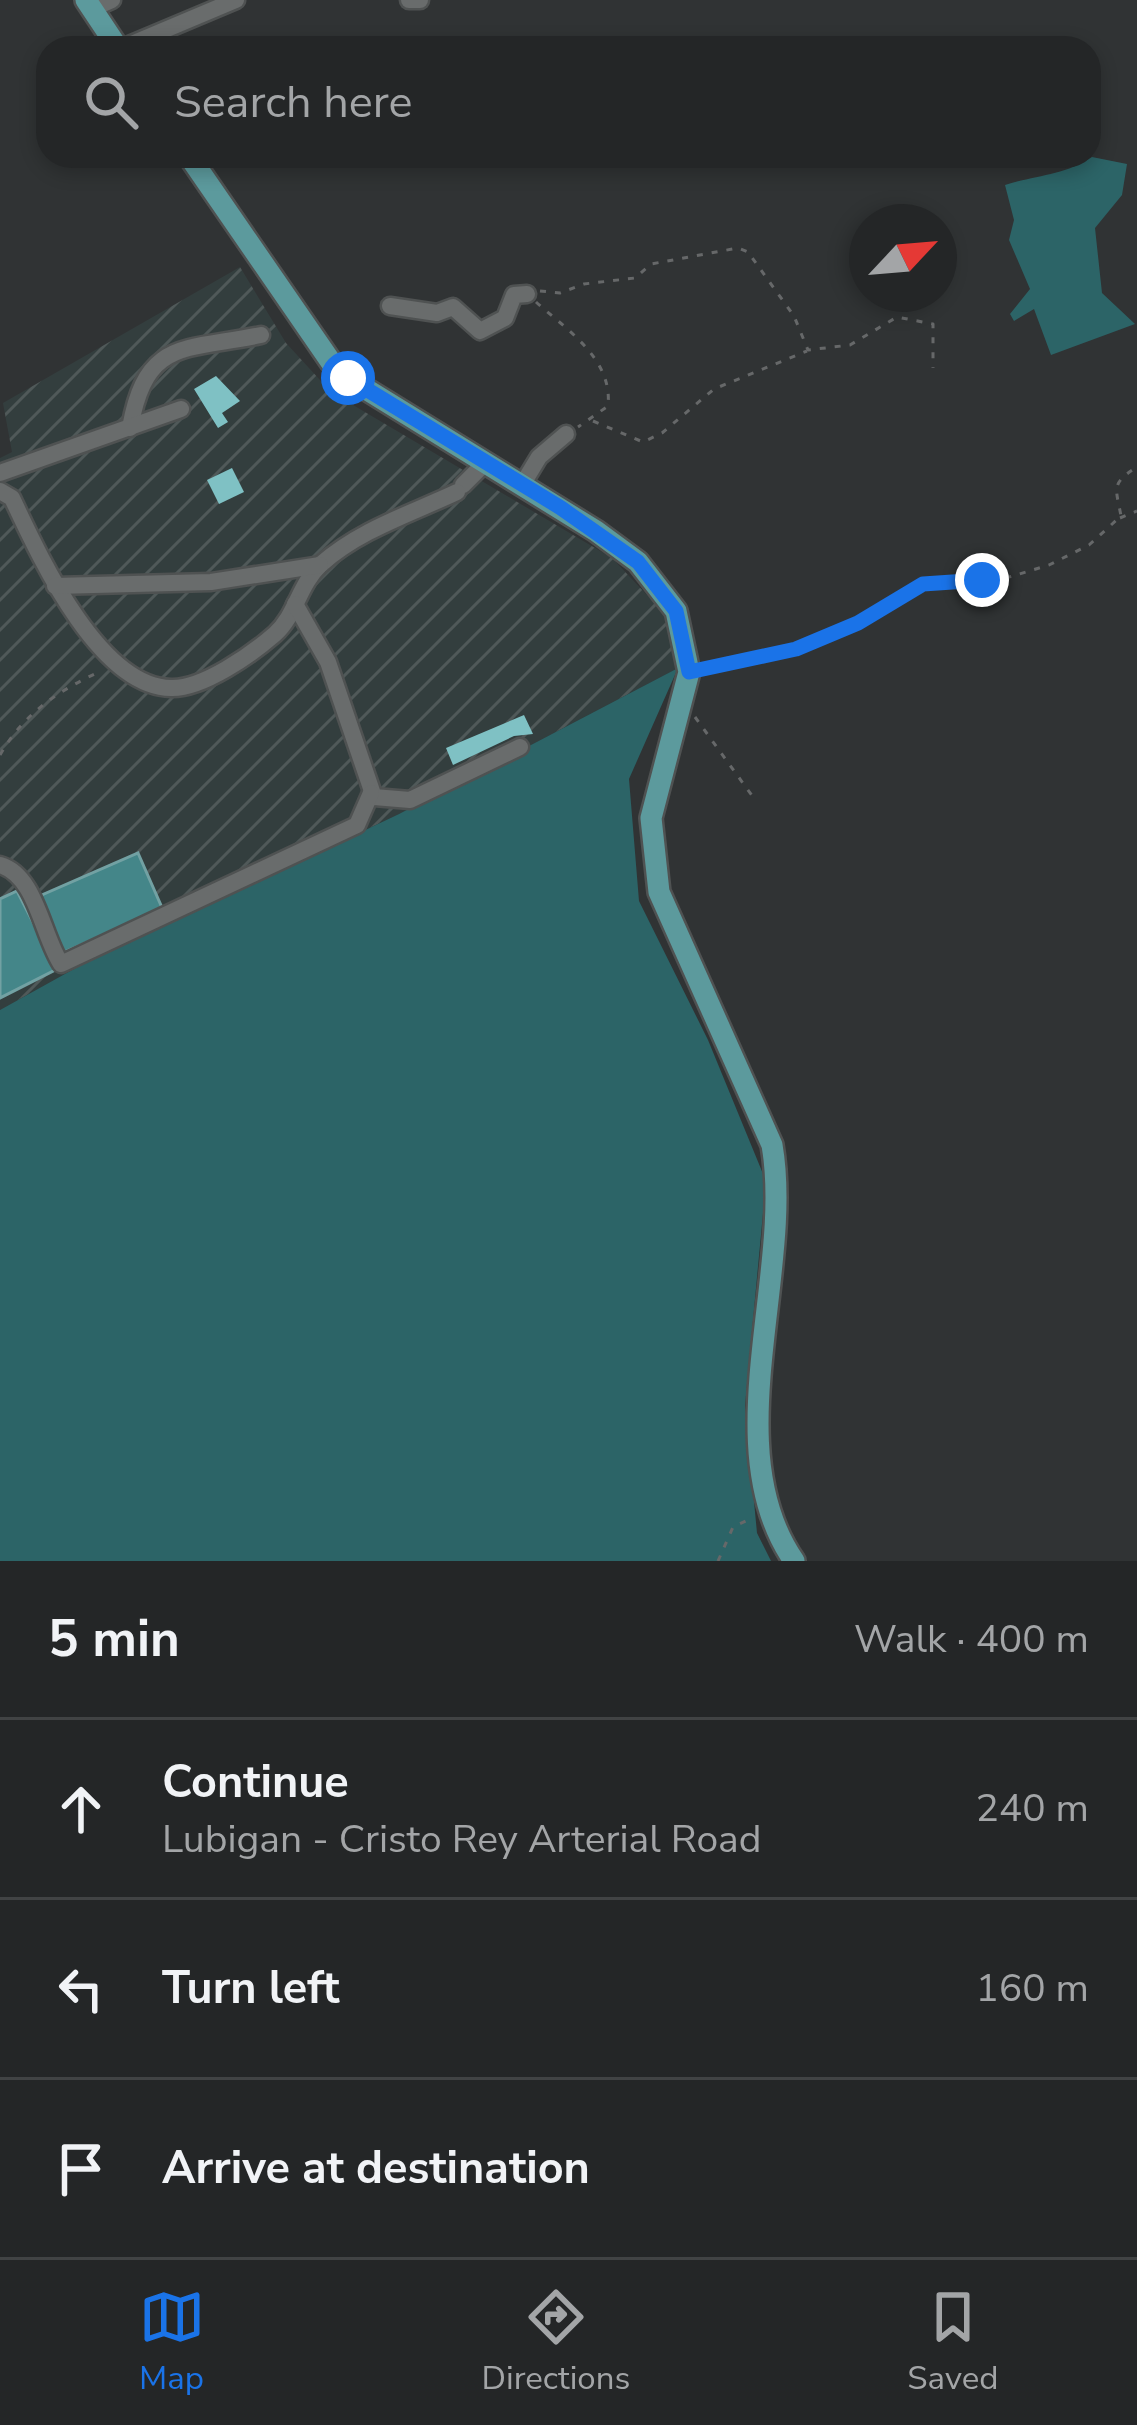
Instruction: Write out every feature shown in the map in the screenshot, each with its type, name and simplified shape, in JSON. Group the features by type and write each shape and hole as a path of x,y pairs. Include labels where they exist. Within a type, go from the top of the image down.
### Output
{"main road":[{"path":"97,3 114,36"},
{"path":"197,168 331,362 596,531 659,586 682,628 689,672 655,794 653,861 659,892 772,1145 777,1190 761,1400 770,1510 794,1561"}],"street":[{"path":"149,36 236,0"},
{"path":"409,0 420,0"},
{"path":"390,306 437,313 453,307 479,331 505,318 514,295 527,294"},
{"path":"130,428 137,386 160,359 261,335"},
{"path":"0,473 181,409"},
{"path":"523,485 539,457 566,434"},
{"path":"23,465 6,495 55,586 119,662 159,686 187,686 274,634 320,565 355,538 460,488 485,463"},
{"path":"55,586 211,582 320,565"},
{"path":"0,865 12,868 30,892 39,924 62,964 357,825 370,793 328,662 295,604"},
{"path":"370,793 385,802 410,800 520,746"}],"path":[{"path":"527,294 635,278 651,264 738,248 748,252 794,316 808,350"},
{"path":"527,294 592,353 610,389 608,406 593,421 566,434"},
{"path":"593,421 643,442 662,433 714,389 808,350 850,345 897,317 933,324 933,368"},
{"path":"1119,519 1113,490 1116,479 1137,467"},
{"path":"689,672 796,649 858,623 923,584 1006,578 1049,565 1137,511"},
{"path":"0,755 17,726 44,702 119,662"},
{"path":"684,700 752,797"},
{"path":"718,1561 733,1527 770,1510"}],"shaded area":[{"path":"1101,159 1127,164 1122,195 1095,228 1102,293 1135,324 1051,355 1034,309 1014,321 1010,314 1030,289 1009,240 1014,220 1005,185 1061,171 1101,168"},
{"path":"240,267 286,343 331,392 612,558 663,612 678,668 399,814 81,965 0,1010 0,458 12,452 3,403"},
{"path":"678,668 629,779 639,901 708,1040 766,1181 745,1406 757,1533 771,1561 0,1561 0,1010 81,965 399,814"},
{"path":"138,853 163,910 60,954 35,898"},
{"path":"17,891 57,969 0,998 0,899"}],"building":[{"path":"216,376 240,401 222,413 228,422 218,428 194,389"},
{"path":"232,468 244,492 219,504 207,480"},
{"path":"524,715 533,734 514,736 453,765 446,748"}],"route":[{"path":"348,378 561,508 638,562 676,611 688,646 689,672 796,649 858,623 896,596 923,584 982,580"}]}
